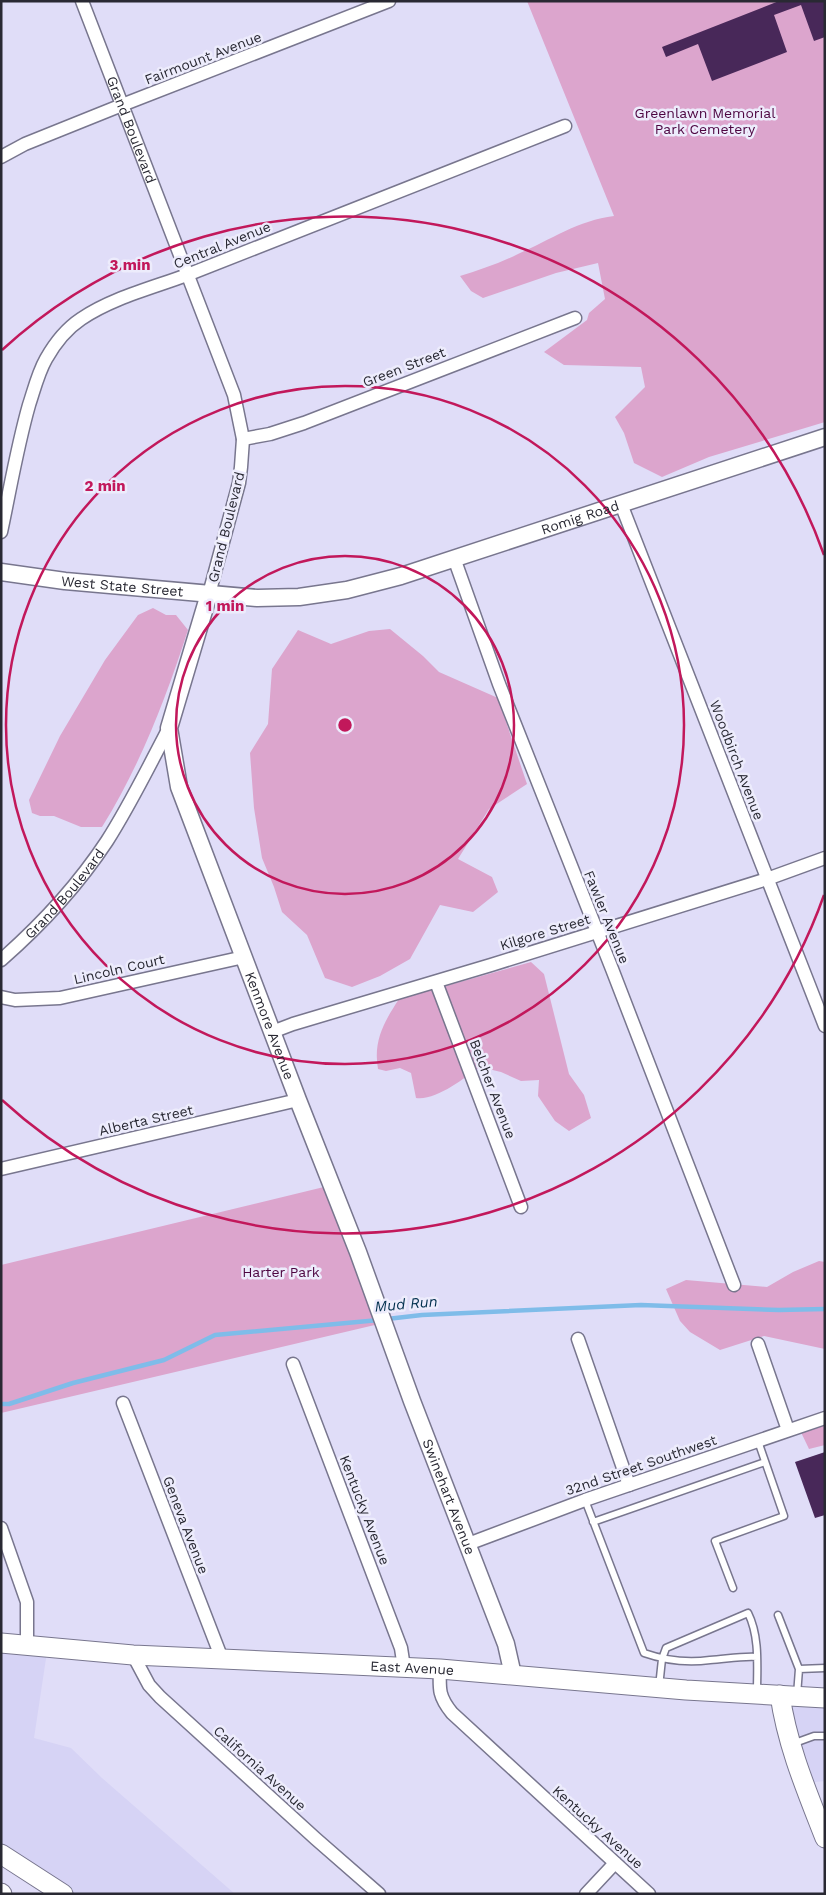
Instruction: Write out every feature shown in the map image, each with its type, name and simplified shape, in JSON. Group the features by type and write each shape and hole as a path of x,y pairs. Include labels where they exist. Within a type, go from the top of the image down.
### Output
{"main road":[{"name":"East Avenue","path":"1,1643 133,1655 440,1669 825,1698"},
{"path":"788,1696 784,1722 825,1838"},
{"path":"1,1854 63,1894"}],"street":[{"name":"Grand Boulevard","path":"1,960 38,926 93,861 119,821 169,728 209,594 239,483 243,439 234,395 82,1"},
{"name":"Fairmount Avenue","path":"1,157 25,144 122,105 389,1"},
{"name":"Central Avenue","path":"1,532 23,428 32,396 45,360 56,343 74,324 96,310 125,297 187,275 565,126"},
{"name":"Green Street","path":"243,439 270,434 304,423 574,318"},
{"name":"Romig Road","path":"335,591 366,586 825,437"},
{"name":"Woodbirch Avenue","path":"621,504 825,1026"},
{"name":"Fawler Avenue","path":"454,558 499,684 734,1285"},
{"name":"West State Street","path":"1,572 65,581 257,598 299,596 335,591"},
{"name":"Kenmore Avenue","path":"169,728 179,787 382,1317"},
{"name":"Kilgore Street","path":"272,1032 767,879 825,858"},
{"name":"Lincoln Court","path":"1,997 15,1000 60,998 244,957"},
{"name":"Belcher Avenue","path":"436,982 521,1207"},
{"name":"Alberta Street","path":"1,1169 298,1100"},
{"name":"Swinehart Avenue","path":"382,1317 412,1401 506,1644 513,1674"},
{"path":"578,1339 629,1485"},
{"path":"758,1344 788,1430"},
{"name":"Kentucky Avenue","path":"293,1364 401,1648 402,1668"},
{"name":"Geneva Avenue","path":"123,1402 222,1659"},
{"name":"32nd Street Southwest","path":"468,1544 585,1500 825,1418"},
{"path":"1,1528 27,1602 27,1646"},
{"name":"California Avenue","path":"133,1655 149,1685 160,1697 378,1894"},
{"name":"Kentucky Avenue","path":"440,1669 439,1691 443,1702 452,1714 649,1894"},
{"path":"586,1894 615,1863"}],"lane":[{"path":"733,1588 714,1541 784,1516 758,1440"},
{"path":"593,1522 765,1462"},
{"path":"585,1500 644,1654 662,1659 708,1661 729,1657 757,1657"},
{"path":"659,1687 662,1659 666,1648 748,1613 754,1624 757,1657 756,1694"},
{"path":"778,1615 799,1669 788,1696"},
{"path":"799,1669 825,1668"},
{"path":"791,1744 814,1736 825,1736"}],"shaded area":[{"path":"1,1644 47,1652 34,1738 71,1748 102,1778 235,1894 63,1894 1,1854"},
{"path":"784,1699 825,1702 825,1781 807,1783"}],"green space":[{"name":"Greenlawn Memorial Park Cemetery","path":"527,1 825,1 825,422 709,457 662,477 634,463 624,433 615,417 645,387 641,367 564,365 544,352 587,320 589,313 605,299 598,263 556,273 483,298 471,291 460,276 530,249 577,226 614,216"},
{"path":"153,608 166,615 176,615 188,630 171,681 151,731 116,804 102,827 81,827 54,816 40,816 32,813 29,800 60,736 105,660 138,615"},
{"path":"390,629 439,672 498,698 527,784 489,809 458,859 492,877 498,892 473,912 440,905 410,959 380,976 352,987 325,978 307,935 282,912 262,858 254,808 250,753 268,724 272,669 298,630 331,644 369,631"},
{"path":"531,962 544,974 569,1074 584,1095 591,1118 569,1131 555,1121 538,1096 539,1080 521,1081 501,1072 480,1067 441,1092 424,1098 416,1098 411,1073 400,1068 386,1071 378,1069 378,1041 384,1024 399,999"},
{"name":"Harter Park","path":"328,1186 379,1324 1,1413 1,1265"},
{"path":"819,1261 825,1262 825,1349 764,1336 720,1350 690,1332 680,1321 666,1289 686,1280 767,1287 793,1272"},
{"path":"825,1418 825,1445 809,1449 798,1426"}],"building":[{"path":"779,1 825,1 825,37 814,41 801,5 774,15 787,52 712,81 698,44 666,57 662,47"},
{"path":"825,1452 825,1515 815,1518 795,1462"}],"waterway":[{"name":"Mud Run","path":"387,1319 422,1315 641,1305 779,1310 825,1309"},
{"name":"Mud Run","path":"1,1404 9,1404 73,1383 164,1360 215,1335 379,1320"}]}
